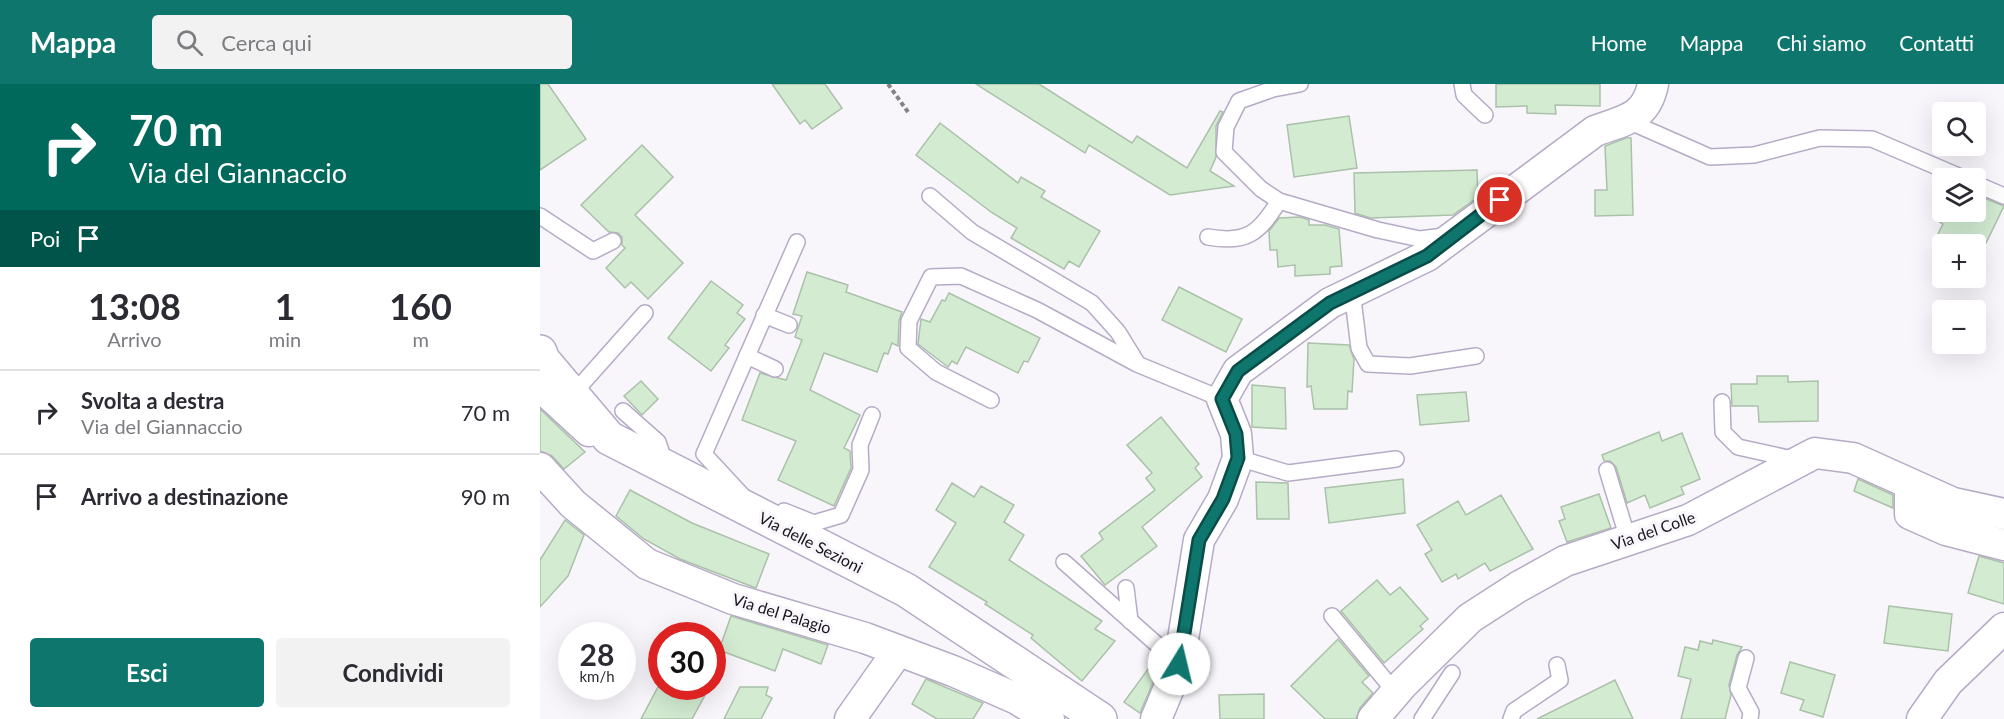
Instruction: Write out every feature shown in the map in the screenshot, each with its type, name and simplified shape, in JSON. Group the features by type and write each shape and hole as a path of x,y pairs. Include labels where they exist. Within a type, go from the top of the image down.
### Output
{"street":[{"path":"1156,719 1179,664 1199,540 1223,499 1238,458 1236,434 1222,399 1238,371 1330,303 1427,256 1595,131 1628,121 1650,101 1653,84"},
{"name":"Via delle Sezioni","path":"540,352 543,360 572,395 616,425 667,469 906,590 1100,719"},
{"path":"540,386 591,432 616,425"},
{"name":"Via del Colle","path":"1372,719 1500,590 1565,561 1688,520 1815,453 1853,458 1953,503 2004,514"},
{"name":"Via del Palagio","path":"540,468 573,504 647,564 733,599 865,638 953,670 1007,694 1049,719"},
{"path":"1910,485 1910,514 1947,530 2004,545"},
{"path":"1922,719 1948,682 2004,628"},
{"path":"850,719 898,651"}],"lane":[{"path":"1300,84 1239,101 1226,127 1224,152 1261,189 1279,201 1420,239 1453,236"},
{"path":"1462,84 1464,95 1485,115"},
{"path":"1628,121 1710,157 1754,155 1820,138 1872,139 1940,168"},
{"path":"1986,188 2004,196"},
{"path":"930,196 972,232 1092,303 1118,332 1137,364"},
{"path":"1208,237 1229,241 1247,237 1264,224 1279,201"},
{"path":"540,216 593,251 614,241"},
{"path":"797,242 704,454 742,494 748,510 769,505 814,523 842,515 861,470 860,445 872,415"},
{"path":"991,400 936,372 908,348 909,321 932,277 961,276 1037,310 1137,364 1222,399"},
{"path":"1352,291 1359,348 1368,364 1410,366 1476,356"},
{"path":"572,395 645,313"},
{"path":"764,315 789,325"},
{"path":"747,356 775,369"},
{"path":"1722,402 1723,432 1738,447 1800,461"},
{"path":"1238,458 1288,473 1396,459"},
{"path":"1607,470 1628,539"},
{"path":"1064,562 1179,664"},
{"path":"1126,588 1130,621"},
{"path":"1332,616 1396,693"},
{"path":"1746,658 1738,688 1751,712 1750,719"},
{"path":"1511,719 1514,711 1560,680 1557,665"},
{"path":"1422,719 1452,673"}],"path":[{"path":"888,84 908,112"}],"building":[{"path":"540,84 548,84 586,139 540,170"},
{"path":"772,84 825,84 842,108 812,129 805,120 800,124"},
{"path":"976,84 1039,84 1132,143 1137,136 1187,168 1220,111 1223,112 1216,126 1216,157 1210,171 1234,186 1170,195 1089,145 1085,153"},
{"path":"1496,84 1600,84 1600,106 1555,105 1556,114 1527,113 1527,106 1496,107"},
{"path":"1349,116 1357,168 1294,177 1287,125"},
{"path":"940,123 1018,183 1021,177 1045,191 1041,197 1100,231 1079,267 1069,261 1064,269 1011,238 1017,228 991,212 916,155"},
{"path":"1631,138 1633,215 1595,216 1595,190 1607,190 1605,146"},
{"path":"642,145 673,177 635,215 683,263 648,299 631,282 625,288 606,268 625,248 622,245 622,237 618,233 609,232 581,205"},
{"path":"1477,170 1478,197 1453,215 1370,218 1355,213 1354,173"},
{"path":"1986,199 2004,206 1986,243 1986,234 1938,234 1943,224 1940,222 1986,222"},
{"path":"1300,217 1309,220 1309,225 1325,225 1339,229 1342,266 1330,267 1330,274 1295,276 1295,265 1278,267 1277,250 1270,250 1269,231 1279,218"},
{"path":"807,272 848,285 846,292 902,312 899,321 898,346 892,343 888,354 884,353 877,372 824,353 810,390 860,415 844,448 850,451 851,468 834,506 778,480 796,441 742,420 760,373 786,380 802,340 795,337 802,316 793,314"},
{"path":"711,281 743,305 737,313 745,319 725,345 729,348 711,371 668,338"},
{"path":"1179,287 1242,319 1226,352 1162,320"},
{"path":"949,293 1040,338 1028,362 1024,361 1018,373 966,347 957,364 952,361 948,367 918,344 921,319 930,322 942,300 945,301"},
{"path":"1308,343 1349,345 1354,359 1352,392 1348,391 1347,409 1314,409 1311,386 1307,387"},
{"path":"1757,376 1788,376 1788,382 1818,381 1818,421 1759,422 1758,406 1732,406 1731,384 1757,384"},
{"path":"641,381 658,399 642,415 624,396"},
{"path":"1252,385 1285,388 1286,429 1252,427"},
{"path":"1466,392 1469,421 1420,425 1417,395"},
{"path":"540,409 585,452 564,469 552,456 540,451"},
{"path":"1161,417 1199,464 1195,468 1202,477 1142,527 1157,546 1105,585 1081,556 1103,539 1099,533 1155,490 1146,478 1152,473 1127,445"},
{"path":"1659,432 1662,441 1682,433 1700,479 1681,487 1684,494 1650,508 1645,495 1627,503 1616,467 1610,461 1604,461 1602,455"},
{"path":"1403,479 1405,513 1329,523 1325,488"},
{"path":"1858,479 1893,495 1893,508 1854,491"},
{"path":"1256,482 1288,483 1289,519 1257,519"},
{"path":"952,483 974,497 981,486 1014,505 1004,522 1024,535 1009,560 1102,621 1095,629 1115,641 1082,681 1031,638 1033,635 985,604 987,602 929,567 956,523 936,510"},
{"path":"630,490 692,523 769,554 756,588 680,559 644,539 616,516"},
{"path":"1599,494 1611,528 1567,542 1559,521 1565,519 1561,507"},
{"path":"1501,495 1533,549 1490,571 1485,563 1458,579 1456,574 1442,582 1425,554 1432,550 1417,525 1458,501 1466,515"},
{"path":"565,520 584,535 568,576 540,607 540,560"},
{"path":"1979,556 2004,563 2004,604 1968,593"},
{"path":"1377,580 1390,595 1400,587 1428,619 1420,626 1423,629 1384,663 1341,611"},
{"path":"1889,606 1952,614 1948,651 1884,643"},
{"path":"731,616 828,645 821,664 783,649 775,671 726,653 726,630"},
{"path":"1338,639 1369,676 1362,682 1373,693 1360,708 1356,719 1325,719 1291,686"},
{"path":"1713,640 1742,647 1737,655 1729,685 1731,695 1725,719 1681,719 1691,679 1678,676 1685,647 1698,650 1700,641 1712,644"},
{"path":"1154,661 1160,666 1140,713 1124,702"},
{"path":"1790,662 1835,675 1823,717 1800,710 1804,700 1781,693"},
{"path":"926,679 983,703 973,719 937,719 912,704"},
{"path":"1615,680 1633,719 1537,719"},
{"path":"740,687 768,687 766,695 772,698 761,719 724,719"},
{"path":"1264,694 1264,719 1220,719 1219,695"},
{"path":"651,700 702,700 692,719 641,719"}],"route":[{"path":"1179,664 1199,540 1223,499 1238,458 1236,434 1222,399 1238,371 1330,303 1427,256 1500,200"}]}
